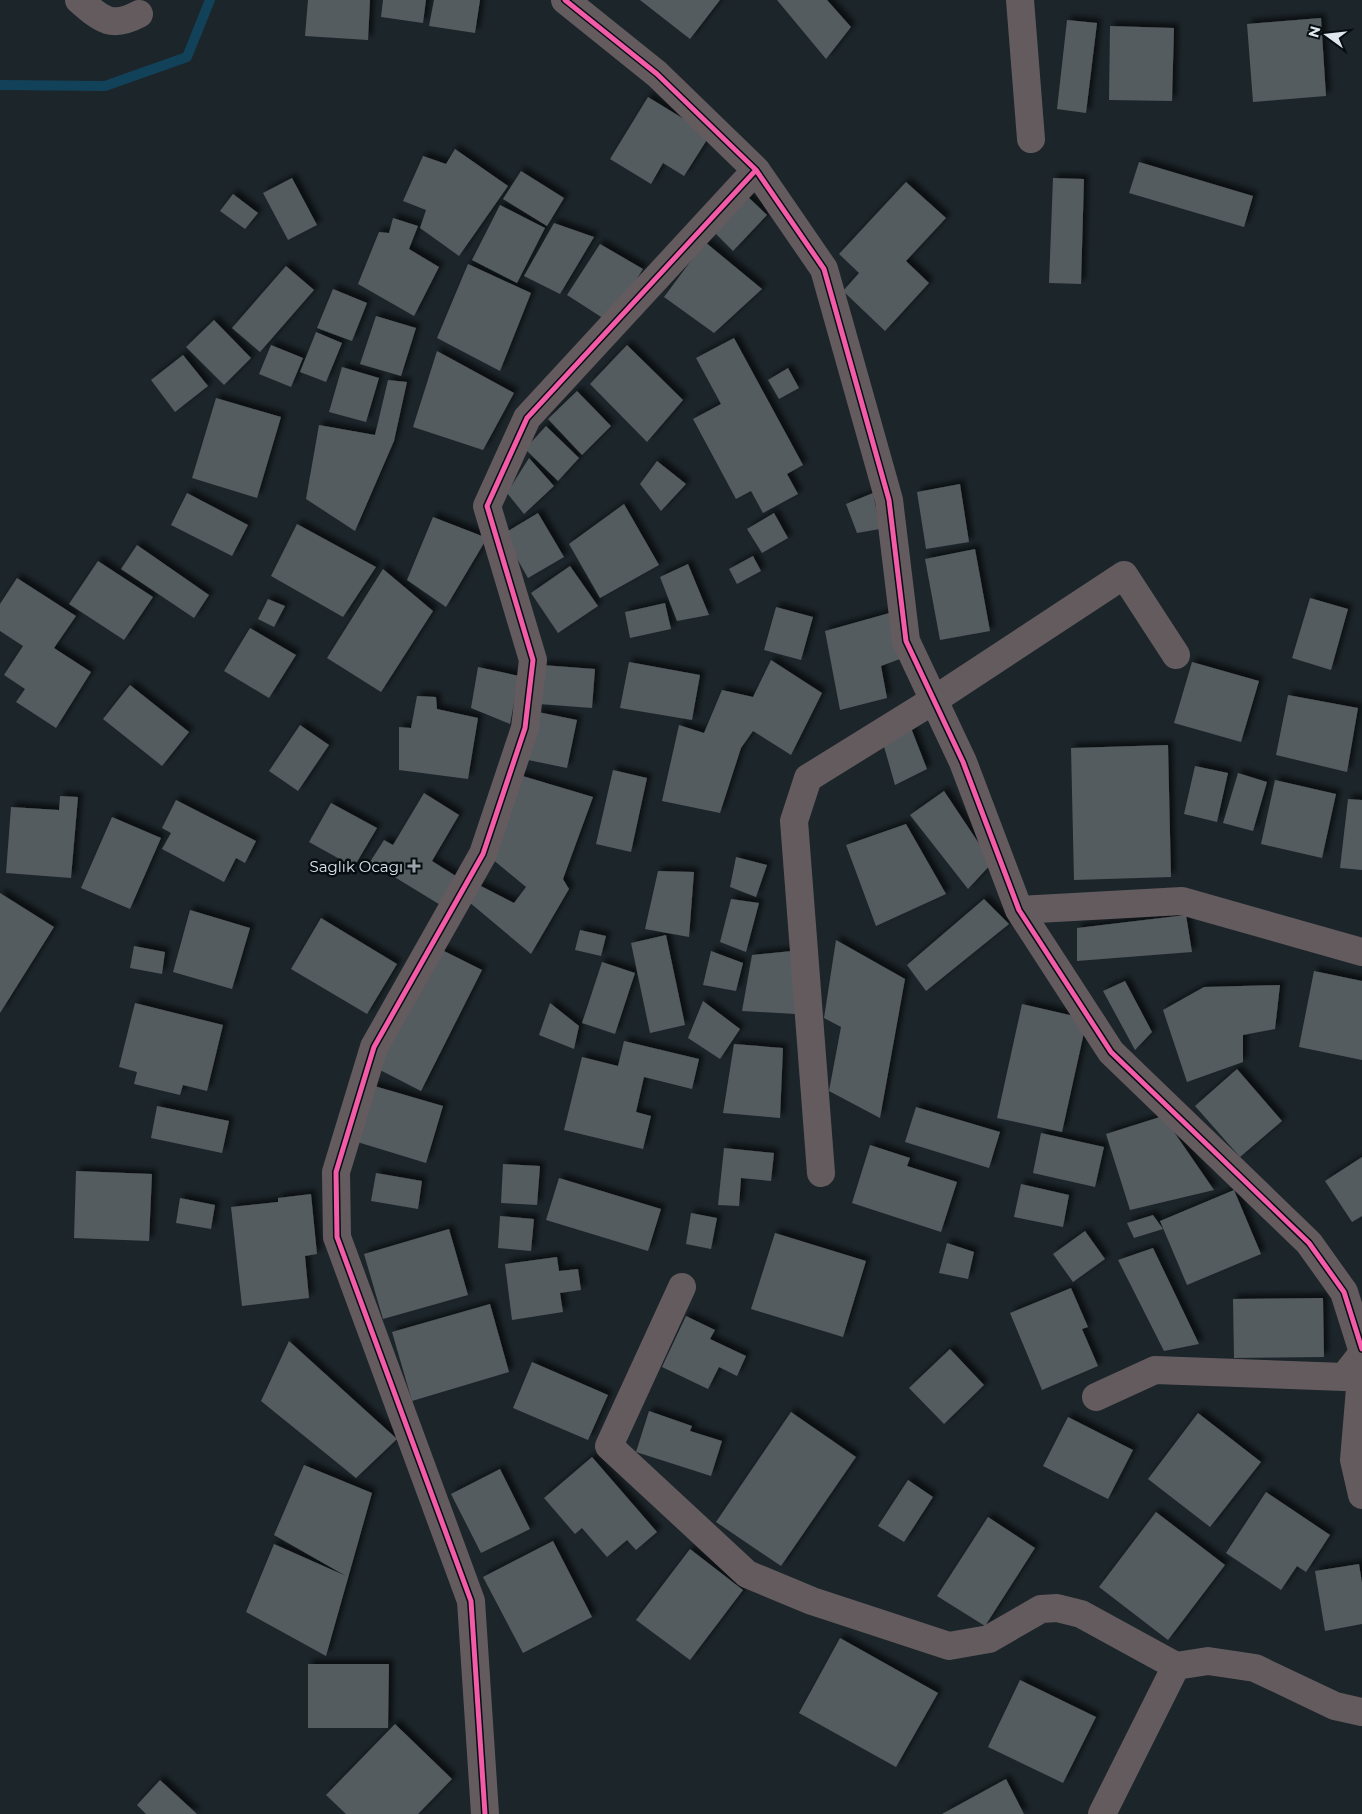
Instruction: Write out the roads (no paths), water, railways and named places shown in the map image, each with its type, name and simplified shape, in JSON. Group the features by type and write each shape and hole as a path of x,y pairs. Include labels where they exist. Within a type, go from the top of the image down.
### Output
{"street":[{"path":"79,0 104,19 122,23 138,5"},
{"path":"565,0 657,74 756,170 824,269 889,500 906,641 963,762 1020,910 1111,1052 1353,1288 1362,1349"},
{"path":"1020,0 1031,139"},
{"path":"486,1814 471,1601 337,1237 336,1172 374,1048 483,854 524,728 533,660 487,506 527,418 756,170"},
{"path":"821,1173 794,820 808,778 934,700 1124,576 1176,654"},
{"path":"1020,910 1182,901 1362,952"},
{"path":"682,1287 609,1446 747,1574 812,1601 949,1646 989,1639 1041,1609 1057,1608 1081,1614 1176,1666 1208,1661 1255,1668 1335,1706 1362,1712"},
{"path":"1096,1397 1155,1370 1344,1377 1362,1354"},
{"path":"1362,1366 1354,1460 1362,1495"},
{"path":"1102,1814 1176,1666"}],"waterway":[{"path":"0,85 105,86 187,57 210,0"}],"place":[{"name":"Saglık Ocagı","path":"414,866"}]}
